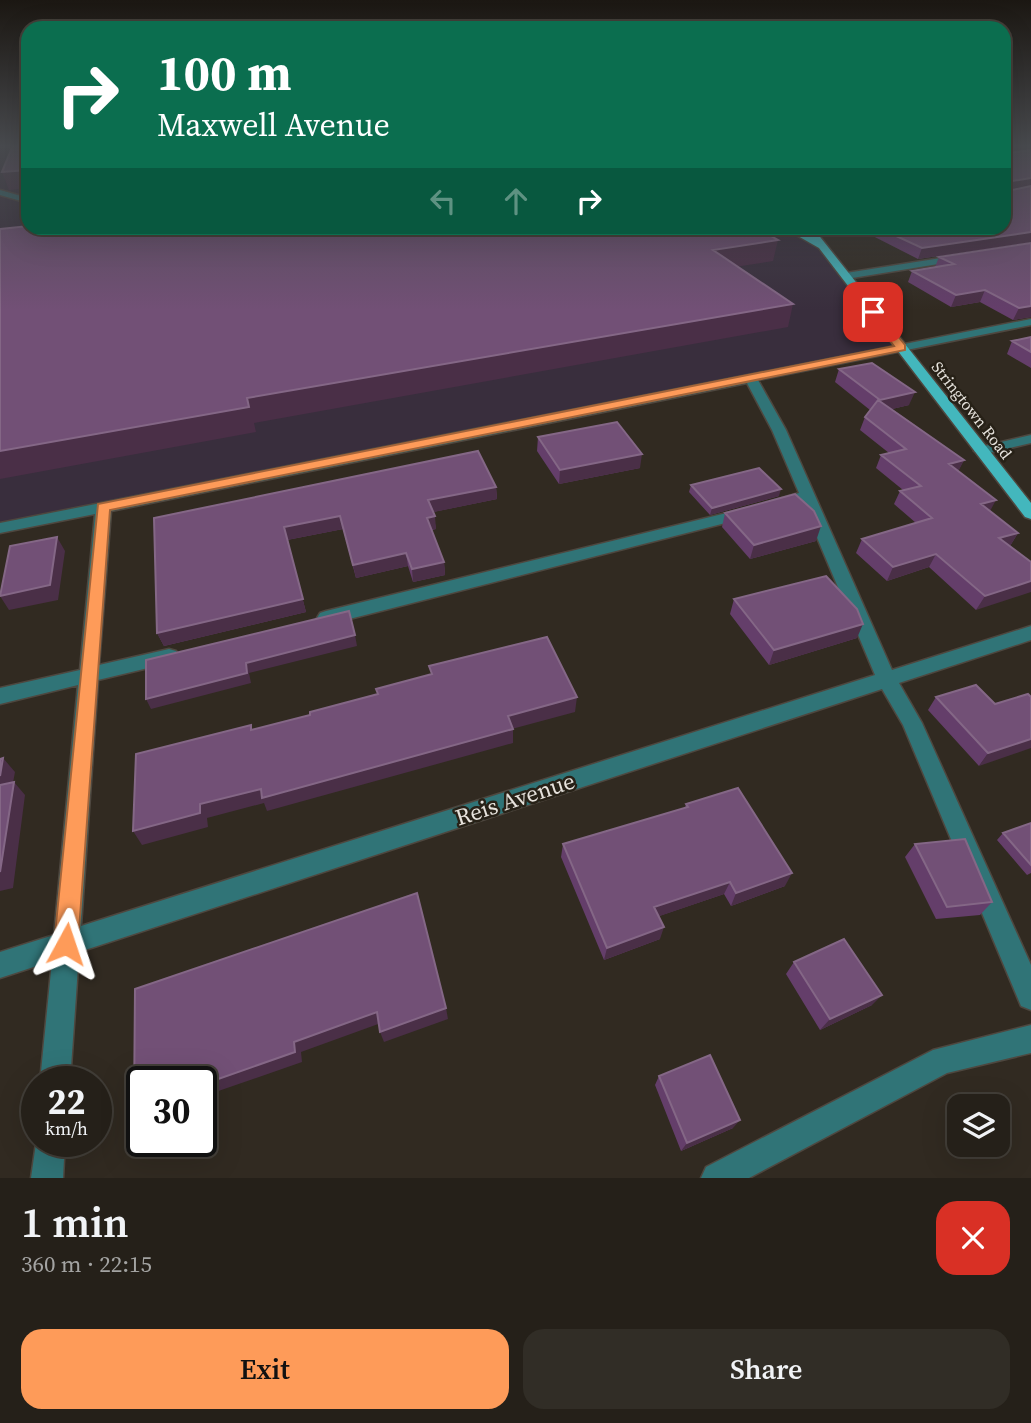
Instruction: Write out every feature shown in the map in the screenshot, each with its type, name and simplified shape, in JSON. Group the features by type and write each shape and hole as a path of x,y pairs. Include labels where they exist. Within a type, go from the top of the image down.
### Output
{"main road":[{"path":"800,235 825,249"},
{"name":"Stringtown Road","path":"814,235 1031,514"}],"street":[{"path":"846,276 978,255"},
{"path":"0,528 1031,322"},
{"path":"751,378 779,430 886,678 912,723 1031,996"},
{"path":"981,451 1031,439"},
{"path":"305,623 673,533 807,496"},
{"path":"56,1066 103,507"},
{"name":"Reis Avenue","path":"0,965 1031,633"},
{"path":"0,696 183,653"},
{"path":"717,1178 943,1060 1031,1039"},
{"path":"47,1178 49,1157"}],"shaded area":[{"path":"0,200 21,200 21,235 802,235 825,249 901,348 0,527"}],"building":[{"path":"1011,200 1031,200 1031,232 1011,235"},
{"path":"21,227 21,235 769,235 778,240 713,250 793,304 247,398 249,407 0,451 0,229"},
{"path":"894,235 1011,235 922,248"},
{"path":"1031,243 1031,306 1019,308 985,290 956,295 912,271 954,264 939,257"},
{"path":"1031,337 1031,352 1012,341"},
{"path":"872,363 915,392 880,400 839,369"},
{"path":"878,400 964,460 949,464 996,500 981,504 1018,533 999,538 1031,562 1031,581 985,596 936,554 893,567 862,539 932,518 900,491 921,486 881,455 906,449 865,417"},
{"path":"617,422 642,454 560,470 538,437"},
{"path":"478,451 496,487 428,500 435,516 427,518 444,562 412,569 406,553 353,565 340,516 284,527 303,599 157,633 154,518"},
{"path":"759,468 781,489 712,508 691,485"},
{"path":"795,494 814,511 821,526 754,545 725,513"},
{"path":"57,537 50,585 0,596 10,546"},
{"path":"826,576 857,609 863,624 774,650 734,599"},
{"path":"349,611 355,635 246,663 247,673 146,699 146,660"},
{"path":"547,637 577,697 508,716 513,729 262,798 261,789 200,804 200,813 133,831 136,754 251,725 251,730 310,715 310,712 378,694 376,689 432,674 429,666"},
{"path":"976,685 995,704 1028,694 1031,697 1031,739 988,753 936,697"},
{"path":"14,782 0,872 0,785"},
{"path":"738,788 792,873 736,893 730,882 654,907 664,927 607,948 563,844 688,807 686,804"},
{"path":"1031,823 1031,865 1003,833"},
{"path":"965,839 992,902 947,907 915,844"},
{"path":"417,893 446,1008 380,1032 377,1012 294,1042 295,1052 217,1079 217,1066 134,1066 135,989"},
{"path":"844,939 882,995 830,1019 794,962"},
{"path":"710,1055 740,1120 687,1143 659,1076"}],"route":[{"path":"66,944 103,507 901,348 873,312"}]}
